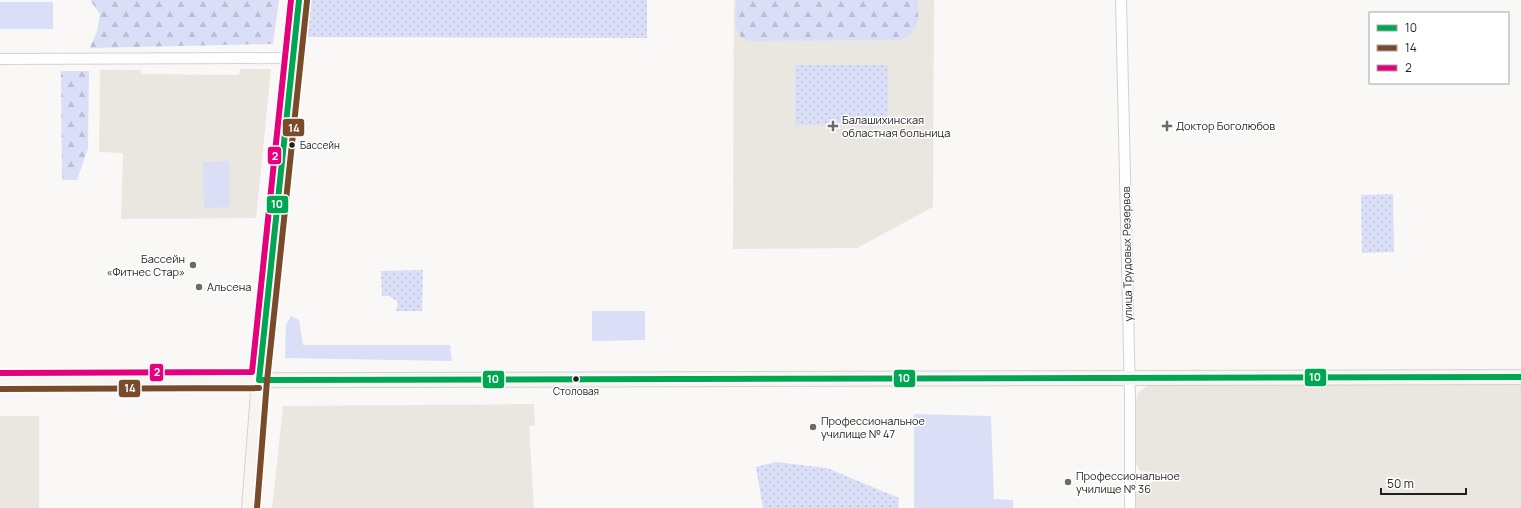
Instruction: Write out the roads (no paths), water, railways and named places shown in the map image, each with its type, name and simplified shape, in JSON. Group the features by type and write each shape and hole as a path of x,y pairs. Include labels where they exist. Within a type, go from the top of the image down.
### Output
{"main road":[{"path":"249,508 259,380 299,0"},
{"path":"0,381 1521,377"}],"street":[{"name":"улица Трудовых Резервов","path":"1121,0 1130,378 1130,508"},
{"path":"0,59 292,58"}],"place":[{"name":"Балашихинская областная больница","path":"833,126"},
{"name":"Доктор Боголюбов","path":"1167,126"},
{"name":"Бассейн","path":"292,145"},
{"name":"Бассейн «Фитнес Стар»","path":"193,265"},
{"name":"Альсена","path":"199,287"},
{"name":"Столовая","path":"576,379"},
{"name":"Профессиональное училище № 47","path":"813,427"},
{"name":"Профессиональное училище № 36","path":"1068,482"}]}
